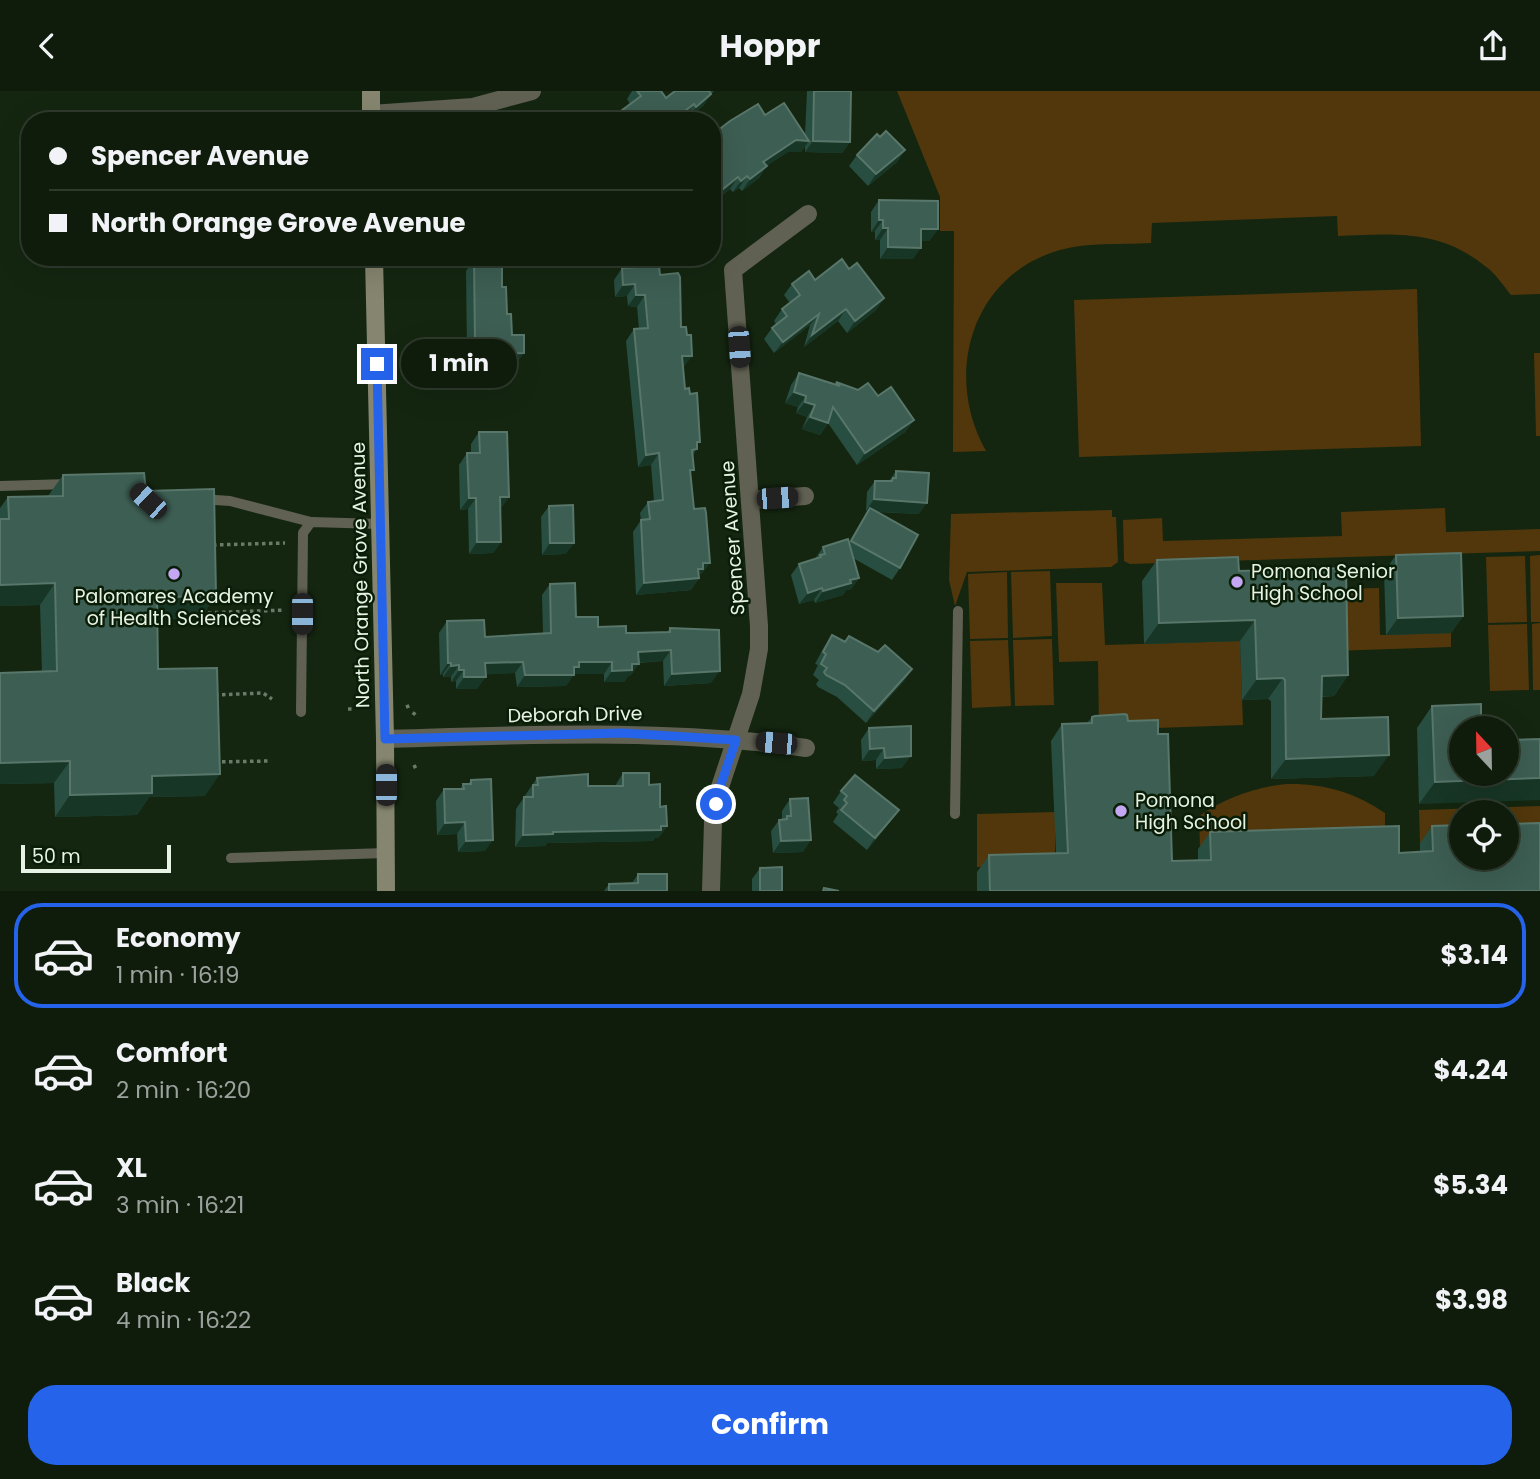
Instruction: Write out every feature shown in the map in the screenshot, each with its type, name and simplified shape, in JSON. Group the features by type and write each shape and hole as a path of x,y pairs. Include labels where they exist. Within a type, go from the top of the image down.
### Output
{"main road":[{"path":"370,91 371,112"},
{"name":"North Orange Grove Avenue","path":"374,266 386,891"}],"street":[{"path":"422,112 473,107 533,91"},
{"name":"Spencer Avenue","path":"711,891 715,810 751,694 760,626 733,270 808,214"},
{"path":"750,500 805,496"},
{"name":"Deborah Drive","path":"385,739 622,733 736,740 806,748"}],"lane":[{"path":"0,486 76,484"},
{"path":"184,500 230,501 311,522 380,524"},
{"path":"301,712 303,533 311,522"},
{"path":"955,814 958,611"},
{"path":"231,858 386,853"}],"path":[{"path":"212,545 285,543"},
{"path":"201,613 285,610"},
{"path":"202,695 262,693 272,699"},
{"path":"406,707 412,705"},
{"path":"204,762 269,761"},
{"path":"414,765 417,771"}],"shaded area":[{"path":"897,91 1540,91 1540,294 1511,295 1496,276 1468,254 1433,240 1397,235 1338,236 1337,216 1152,223 1151,243 1071,247 1030,263 1005,281 986,305 974,331 967,361 967,391 973,422 986,451 953,452 954,231 940,231 940,197"},
{"path":"1417,289 1421,446 1079,457 1074,300"},
{"path":"1534,353 1540,353 1540,436 1536,436"},
{"path":"1445,508 1446,532 1540,529 1540,551 1130,564 1124,561 1123,520 1162,518 1163,541 1342,536 1341,512"},
{"path":"1112,510 1112,517 1116,517 1118,562 1111,567 967,572 955,606 949,580 951,514"},
{"path":"1540,555 1540,622 1531,622 1530,556"},
{"path":"1525,556 1527,622 1488,623 1486,557"},
{"path":"1050,571 1052,636 1013,638 1011,572"},
{"path":"1007,572 1008,638 970,639 968,574"},
{"path":"1056,583 1102,583 1105,645 1240,641 1243,725 1099,730 1098,661 1059,662"},
{"path":"1379,588 1380,635 1451,633 1451,647 1332,651 1331,589"},
{"path":"1540,623 1540,690 1533,690 1532,624"},
{"path":"1527,624 1529,690 1490,691 1488,625"},
{"path":"1052,639 1054,705 1015,706 1013,640"},
{"path":"1008,640 1011,706 972,708 970,641"},
{"path":"1286,784 1313,785 1338,790 1385,813 1385,843 1200,849 1199,816 1241,794"},
{"path":"1540,806 1540,840 1519,841 1519,807"},
{"path":"1449,809 1449,842 1420,843 1419,810"},
{"path":"1055,812 1055,865 977,867 977,814"}],"building":[{"path":"637,91 661,91 666,98 675,91 709,91 711,94 696,107 694,104 684,112 620,112 641,96"},
{"path":"814,91 851,91 850,142 813,141"},
{"path":"784,103 809,141 796,140 763,162 767,166 750,179 747,176 741,181 738,177 723,189 721,128 758,104 765,115"},
{"path":"886,131 905,150 876,174 857,155 877,134 880,137"},
{"path":"879,200 938,201 938,229 921,229 921,248 888,247 888,228 883,228 883,220 879,220"},
{"path":"842,259 849,269 857,263 884,298 855,321 846,309 812,335 819,314 783,342 772,328 787,316 782,309 800,295 792,284 809,271 815,280"},
{"path":"474,266 502,266 502,287 506,287 507,314 511,314 512,335 524,335 524,353 497,354 497,347 478,348 478,340 475,340"},
{"path":"659,266 660,275 678,273 680,277 681,327 686,327 687,335 691,335 692,356 682,356 685,389 689,388 690,394 697,393 700,442 697,442 697,449 692,450 694,470 690,470 694,509 705,508 710,563 703,563 703,569 698,569 699,578 644,583 641,520 650,519 648,502 663,500 659,453 646,455 634,329 648,328 645,295 636,295 635,284 623,285 622,268"},
{"path":"799,373 858,390 868,383 878,396 891,387 914,420 865,453 833,407 828,423 810,417 815,405 805,402 806,396 794,392"},
{"path":"479,432 507,432 509,497 500,497 501,542 477,542 476,498 469,498 467,453 480,453"},
{"path":"896,471 929,473 927,503 874,499 875,481 892,481 896,478"},
{"path":"144,473 146,491 214,489 216,596 157,597 158,669 217,668 220,774 152,776 152,793 70,795 70,761 0,763 0,673 57,671 55,583 0,585 0,519 9,519 8,497 63,496 63,475"},
{"path":"573,505 574,543 550,543 549,506"},
{"path":"870,508 918,535 900,568 851,541"},
{"path":"848,539 859,578 850,580 851,583 808,593 799,564 821,557 820,555 825,554 823,547"},
{"path":"1461,553 1463,616 1398,618 1396,555"},
{"path":"1238,557 1239,571 1346,568 1348,675 1322,676 1321,719 1388,717 1389,755 1286,759 1285,680 1257,679 1255,620 1159,623 1157,560"},
{"path":"575,583 576,617 598,617 598,627 626,626 626,633 670,632 670,628 719,630 720,671 672,674 671,650 638,652 639,664 632,664 632,670 612,671 612,662 579,662 579,667 574,667 574,675 525,675 523,662 485,663 486,677 464,677 464,670 459,670 459,665 451,666 451,663 448,663 447,621 484,620 485,637 551,633 550,584"},
{"path":"832,635 845,642 849,636 878,652 885,645 912,669 874,711 845,685 824,672 827,668 821,664 826,654 823,652"},
{"path":"1481,704 1481,716 1449,716 1449,781 1435,782 1432,706"},
{"name":"Pomona High School","path":"1125,714 1128,721 1158,720 1158,734 1168,734 1172,861 1211,860 1210,832 1399,826 1399,853 1433,851 1432,826 1449,825 1449,870 1519,870 1519,824 1540,823 1540,891 990,891 989,855 1068,853 1062,724 1092,723 1092,717"},
{"path":"911,726 911,756 885,758 884,748 870,749 869,728"},
{"path":"1540,739 1540,778 1519,779 1519,740"},
{"path":"623,773 649,773 649,785 660,784 660,807 666,806 667,826 661,826 661,830 523,835 524,797 533,797 533,785 538,785 537,778 588,774 588,786 623,786"},
{"path":"855,775 899,810 875,838 841,810 847,803 844,800 847,796 841,791"},
{"path":"491,779 493,840 466,841 465,822 445,823 444,789 464,789 463,784 471,784 471,780"},
{"path":"808,798 811,840 781,841 779,820 791,816 790,799"},
{"path":"782,867 782,891 760,891 760,868"},
{"path":"638,874 667,874 667,891 609,891 609,884 638,883"}],"place":[{"name":"Palomares Academy of Health Sciences","path":"174,574"},
{"name":"Pomona Senior High School","path":"1237,582"},
{"name":"Pomona High School","path":"1121,811"}],"route":[{"path":"377,364 385,739 622,733 736,740 716,804"}]}
